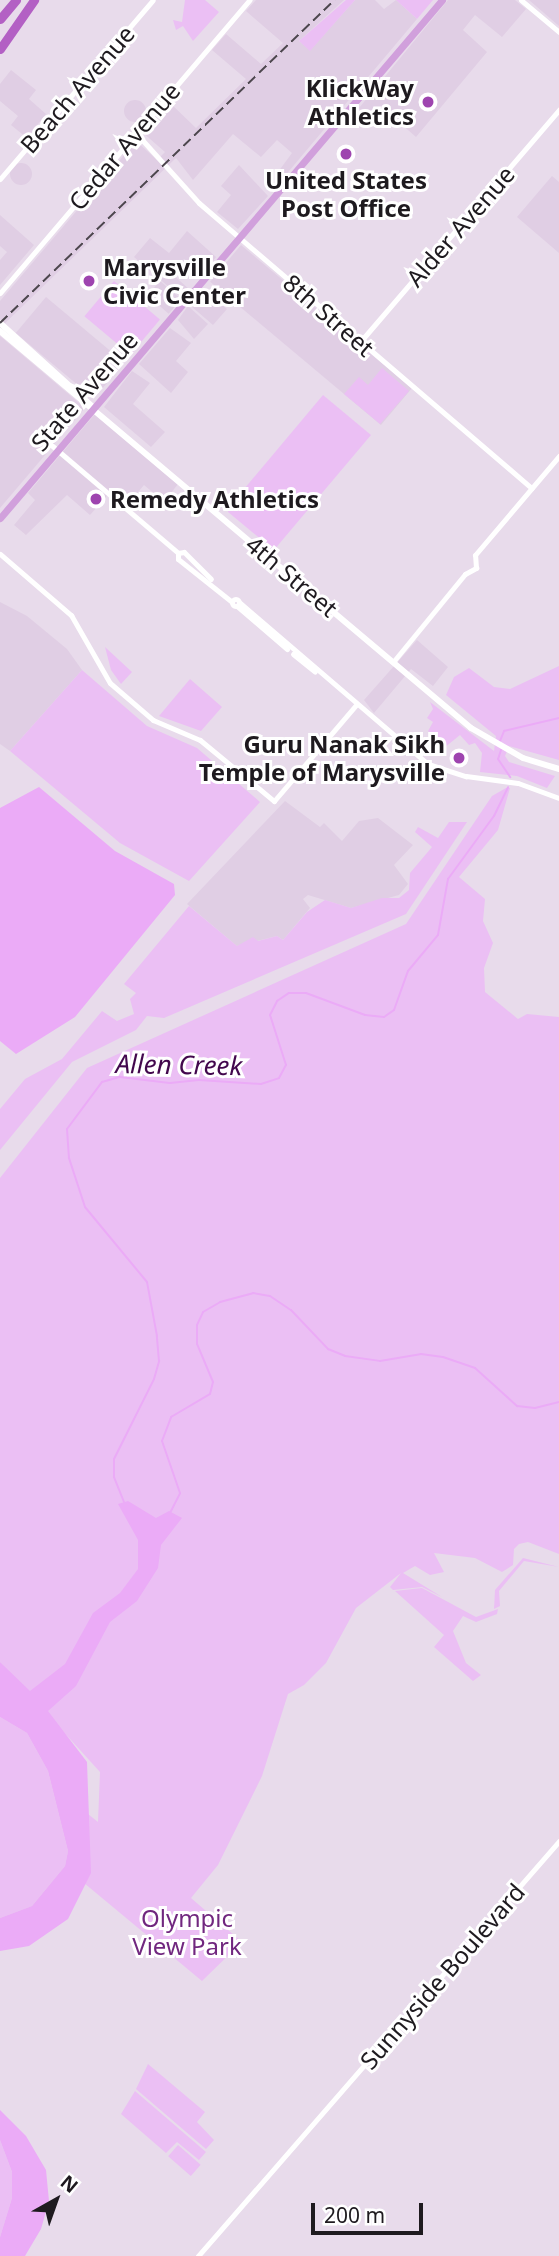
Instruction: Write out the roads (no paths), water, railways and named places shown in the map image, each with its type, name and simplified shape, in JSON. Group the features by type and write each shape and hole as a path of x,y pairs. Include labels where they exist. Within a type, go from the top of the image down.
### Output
{"highway":[{"path":"0,19 16,0"},
{"path":"0,40 34,0"},
{"path":"0,49 34,0"}],"main road":[{"name":"State Avenue","path":"0,518 442,0"},
{"name":"4th Street","path":"0,323 94,408"},
{"name":"4th Street","path":"0,331 494,744 559,769"},
{"path":"20,348 41,358"}],"street":[{"name":"Beach Avenue","path":"0,179 153,0"},
{"name":"Cedar Avenue","path":"0,293 249,0"},
{"path":"522,0 559,32"},
{"name":"Alder Avenue","path":"360,342 559,110"},
{"name":"8th Street","path":"135,133 199,203 239,239 531,488"},
{"path":"36,432 428,764 466,776 519,783 559,798"},
{"path":"393,662 466,574 476,568 475,555 559,456"},
{"path":"0,554 3,560 76,620 110,683 153,720 200,740 274,801 356,705"},
{"name":"Sunnyside Boulevard","path":"198,2256 288,2156 559,1841"}],"waterway":[{"name":"Allen Creek","path":"500,741 504,731 559,718"},
{"name":"Allen Creek","path":"501,750 498,759 510,777"},
{"name":"Allen Creek","path":"124,1502 114,1477 114,1459 154,1379 159,1361 157,1336 147,1282 85,1207 69,1158 67,1129 102,1082 120,1077 170,1083 199,1080 261,1084 279,1078 286,1065 270,1015 277,1001 289,993 306,993 365,1015 384,1017 394,1010 408,971 438,935 448,879 494,816 508,787"},
{"path":"170,1513 180,1493 162,1441 171,1417 210,1394 213,1382 197,1344 197,1325 203,1312 220,1302 253,1293 270,1296 291,1310 328,1349 345,1356 380,1361 421,1354 443,1357 475,1368 517,1406 535,1408 559,1402"}],"railway":[{"path":"0,323 335,0"}],"place":[{"name":"KlickWay Athletics","path":"428,102"},
{"name":"United States Post Office","path":"346,154"},
{"name":"Marysville Civic Center","path":"89,281"},
{"name":"Remedy Athletics","path":"96,499"},
{"name":"Guru Nanak Sikh Temple of Marysville","path":"459,758"}],"park label":[{"name":"Olympic View Park","path":"187,1932"}]}
